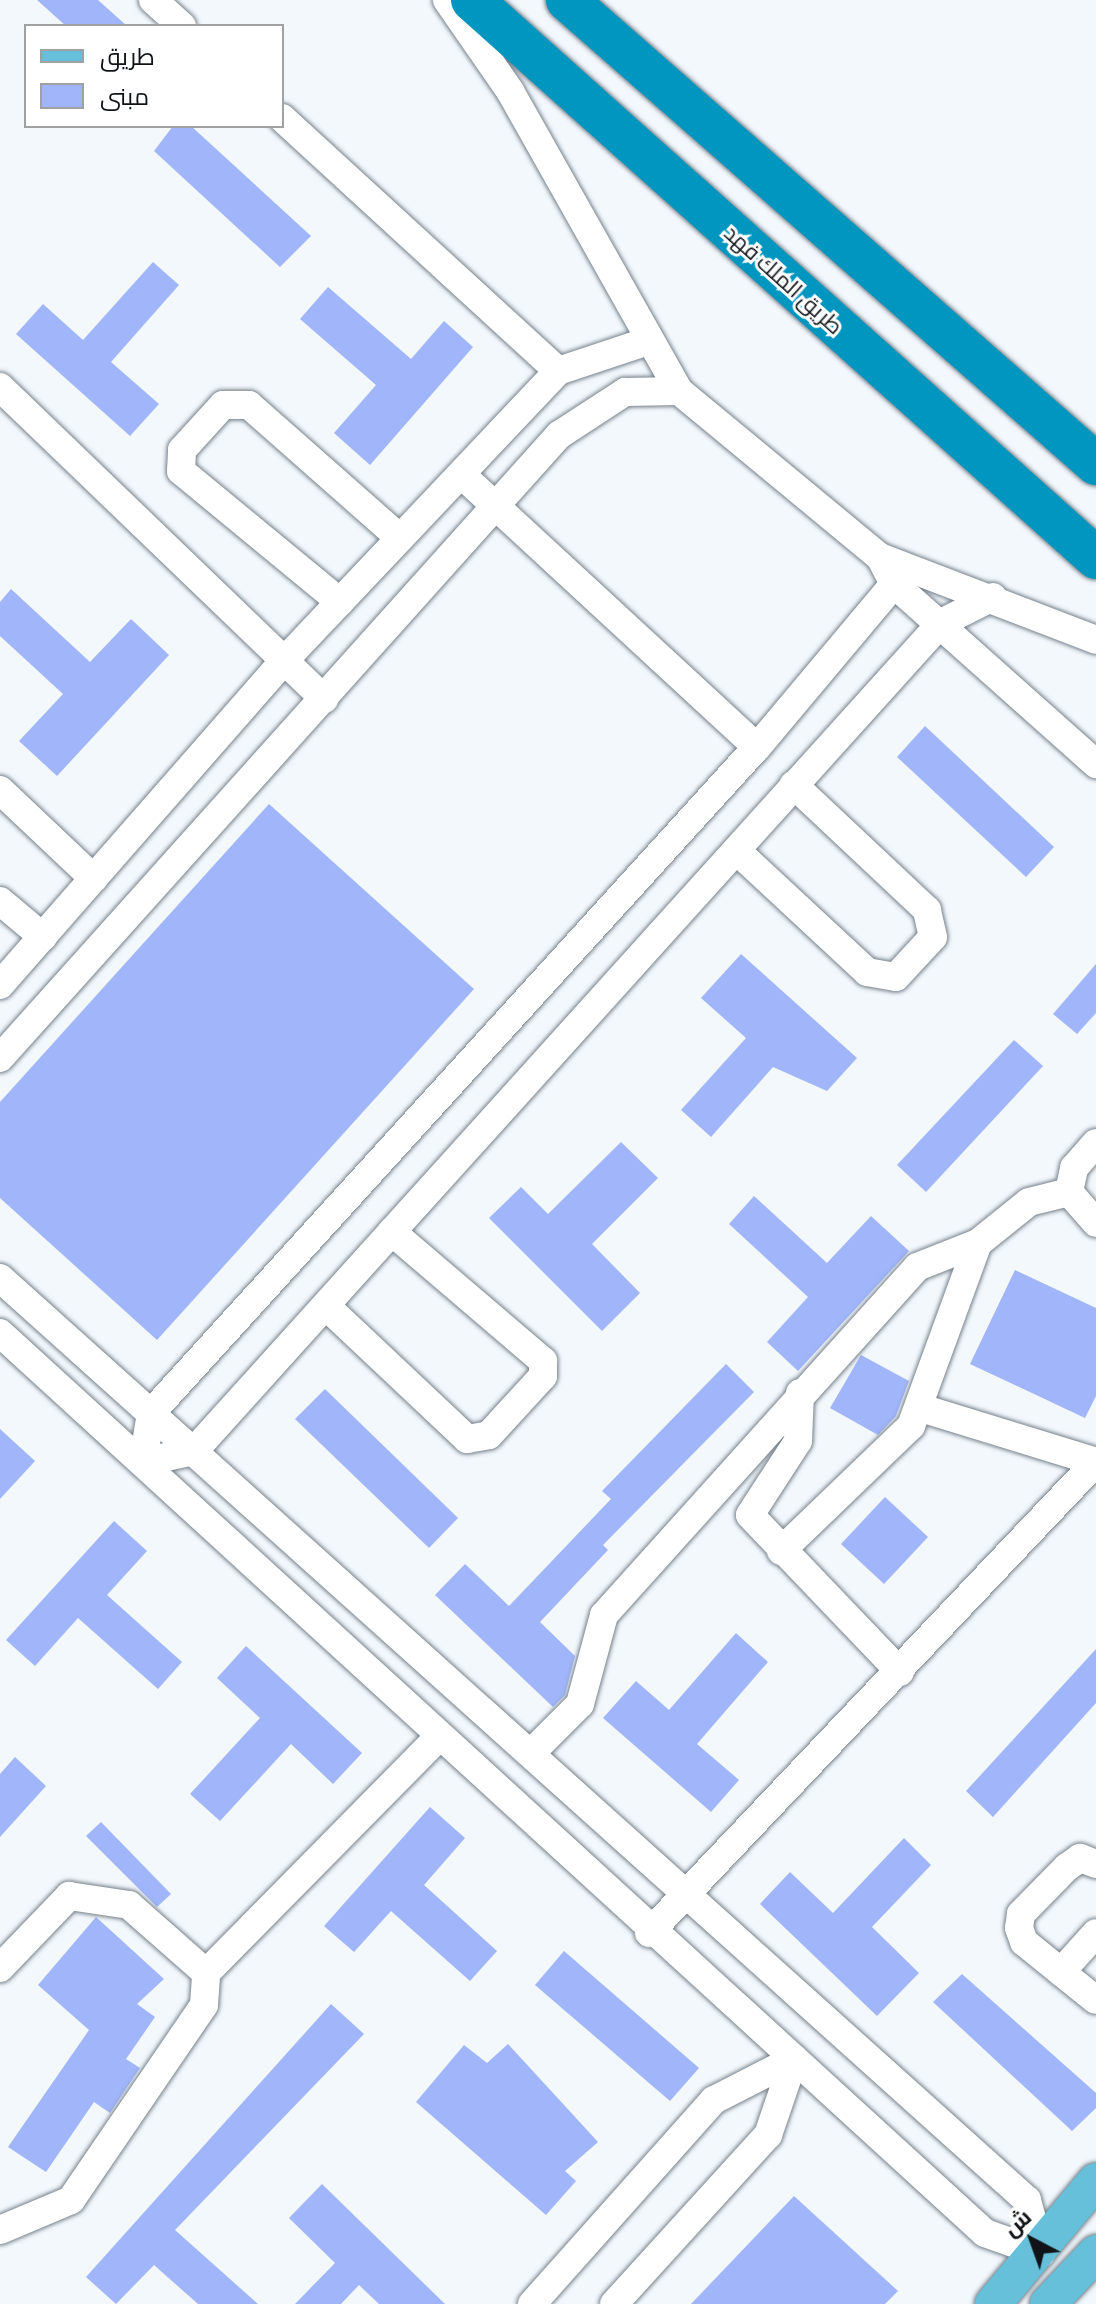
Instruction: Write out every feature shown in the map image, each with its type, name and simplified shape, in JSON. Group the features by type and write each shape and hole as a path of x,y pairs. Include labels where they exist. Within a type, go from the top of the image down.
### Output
{"highway":[{"name":"طريق الملك فهد","path":"472,0 1096,558"},
{"path":"567,0 1096,464"}],"main road":[{"path":"993,2304 1041,2253 1096,2181"},
{"path":"1048,2304 1096,2253"}],"street":[{"path":"153,0 180,24"},
{"path":"447,0 510,91 645,342 679,391 880,557 993,597 1096,640"},
{"path":"284,120 558,371"},
{"path":"0,985 283,662 463,476 558,371 645,342"},
{"path":"0,387 324,699"},
{"path":"0,1058 559,435 595,407 625,392 679,391"},
{"path":"340,602 181,471 182,450 223,405 249,405 400,538"},
{"path":"463,476 757,747"},
{"path":"880,557 894,584 1096,764"},
{"path":"143,1462 151,1413 757,747 894,584"},
{"path":"143,1462 194,1451 738,852 794,785 941,623 993,597"},
{"path":"738,852 867,972 896,977 933,937 927,910 794,785"},
{"path":"0,790 94,879"},
{"path":"0,901 43,937"},
{"path":"1069,1192 1074,1168 1096,1143"},
{"path":"1069,1192 1096,1223"},
{"path":"533,1751 580,1704 594,1667 594,1633 604,1615 800,1393 917,1267 978,1243 1014,1210 1069,1192"},
{"path":"326,1306 467,1439 489,1435 543,1376 543,1361 392,1232"},
{"path":"781,1551 890,1448 921,1408 978,1243"},
{"path":"0,1278 533,1751 1027,2200 1041,2253"},
{"path":"0,1333 649,1933 794,2059 985,2233 1041,2253"},
{"path":"800,1393 798,1441 750,1515 781,1551 900,1672"},
{"path":"649,1933 1096,1462 921,1408"},
{"path":"0,2230 71,2200 204,2005 206,1973 439,1737"},
{"path":"1096,1864 1080,1858 1067,1867 1021,1914 1024,1942 1096,2000"},
{"path":"0,1968 69,1896 129,1905 206,1973"},
{"path":"1061,1972 1096,1933"},
{"path":"532,2304 714,2100 794,2059"},
{"path":"614,2304 768,2135 794,2059"}],"building":[{"path":"37,0 98,0 125,24 64,24"},
{"path":"171,128 193,128 311,236 280,267 154,151"},
{"path":"153,262 179,285 111,362 159,404 130,436 16,334 43,304 83,340"},
{"path":"328,287 411,359 444,321 473,347 370,465 334,433 376,385 300,319"},
{"path":"11,589 90,662 131,619 169,655 57,776 19,741 63,694 0,636 0,602"},
{"path":"925,726 1054,847 1026,877 897,757"},
{"path":"269,804 474,989 157,1340 0,1198 0,1102"},
{"path":"741,954 857,1058 827,1091 773,1067 711,1137 681,1110 746,1038 701,998"},
{"path":"1096,964 1096,1013 1077,1034 1053,1014"},
{"path":"1014,1040 1043,1066 926,1192 897,1165"},
{"path":"621,1142 658,1178 592,1244 640,1293 602,1331 489,1218 521,1187 548,1214"},
{"path":"754,1196 827,1263 871,1216 909,1251 798,1371 767,1342 808,1297 729,1224"},
{"path":"1015,1270 1096,1308 1096,1396 1085,1418 970,1364"},
{"path":"861,1355 909,1381 896,1416 878,1435 830,1408"},
{"path":"726,1364 754,1392 603,1545 608,1550 540,1622 575,1656 565,1695 553,1707 435,1595 465,1564 509,1606 611,1499 602,1491"},
{"path":"325,1389 458,1518 429,1548 295,1419"},
{"path":"0,1429 35,1461 0,1499"},
{"path":"885,1497 928,1537 884,1584 841,1544"},
{"path":"114,1521 147,1551 107,1595 182,1662 158,1689 78,1618 35,1666 6,1640"},
{"path":"736,1633 768,1662 697,1744 739,1780 711,1812 603,1718 636,1681 669,1710"},
{"path":"246,1646 362,1753 333,1784 291,1744 220,1821 190,1794 260,1718 217,1678"},
{"path":"1096,1649 1096,1703 993,1817 966,1791"},
{"path":"15,1757 46,1786 0,1837 0,1774"},
{"path":"430,1807 465,1838 424,1885 497,1951 470,1981 391,1911 354,1952 324,1926"},
{"path":"101,1822 171,1894 157,1907 86,1836"},
{"path":"904,1838 931,1865 872,1927 919,1973 877,2016 760,1904 790,1872 833,1913"},
{"path":"96,1917 164,1979 137,2004 155,2017 126,2059 140,2068 110,2113 94,2102 46,2172 8,2147 89,2030 38,1985"},
{"path":"564,1951 699,2068 670,2101 535,1985"},
{"path":"962,1974 1096,2093 1096,2108 1072,2131 933,2002"},
{"path":"331,2004 364,2034 175,2230 258,2304 198,2304 154,2265 116,2304 86,2277"},
{"path":"508,2044 598,2142 565,2171 576,2181 546,2215 416,2102 464,2045 487,2063"},
{"path":"322,2184 445,2304 379,2304 359,2285 341,2304 295,2304 335,2263 289,2218"},
{"path":"794,2196 898,2291 885,2304 691,2304"}]}
